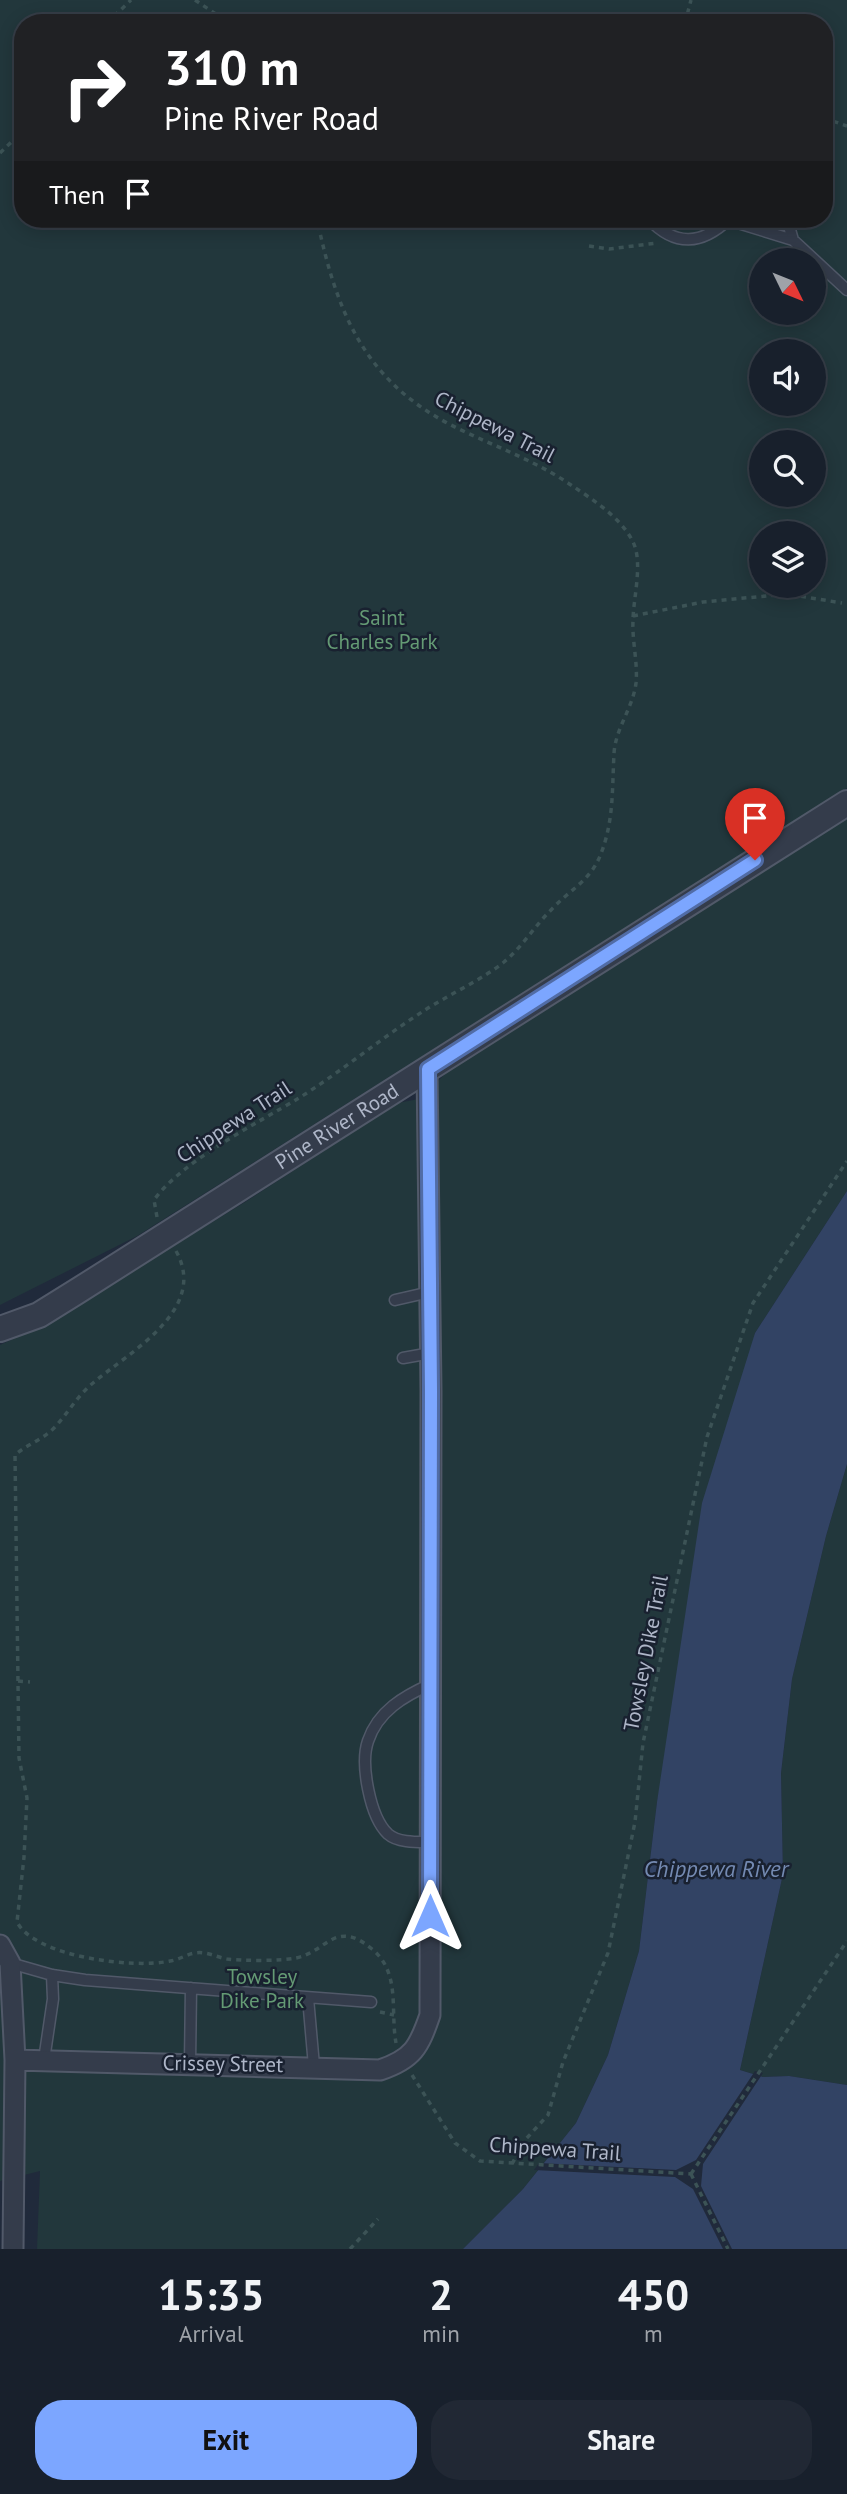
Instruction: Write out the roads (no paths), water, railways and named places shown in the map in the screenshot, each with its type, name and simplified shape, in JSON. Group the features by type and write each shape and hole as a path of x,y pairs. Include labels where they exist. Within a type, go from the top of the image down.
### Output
{"street":[{"name":"Pine River Road","path":"0,1329 39,1315 847,803"},
{"path":"428,1069 430,1842"},
{"name":"Crissey Street","path":"15,2060 314,2066 380,2070 404,2062 421,2041 430,2015 430,1842"},
{"path":"0,1945 10,1963 15,2060 13,2249"}],"lane":[{"path":"660,228 670,237 684,240 712,234 718,228"},
{"path":"753,228 793,240 847,290"},
{"path":"790,228 793,240"},
{"path":"396,1300 430,1292"},
{"path":"403,1358 430,1353"},
{"path":"430,1842 405,1841 389,1835 377,1816 368,1794 367,1742 398,1699 431,1684"},
{"path":"10,1963 51,1975 371,2002"},
{"path":"44,2060 53,1998 51,1975"},
{"path":"190,2063 191,1988"},
{"path":"308,1998 314,2066"}],"water":[{"name":"Chippewa River","path":"847,1191 847,1464 826,1536 792,1679 781,1773 783,1874 740,2070 763,2077 789,2076 847,2085 847,2249 463,2249 523,2189 576,2123 608,2055 639,1951 657,1802 702,1503 755,1333"}],"park label":[{"name":"Saint Charles Park","path":"382,630"},
{"name":"Towsley Dike Park","path":"262,1989"}]}
